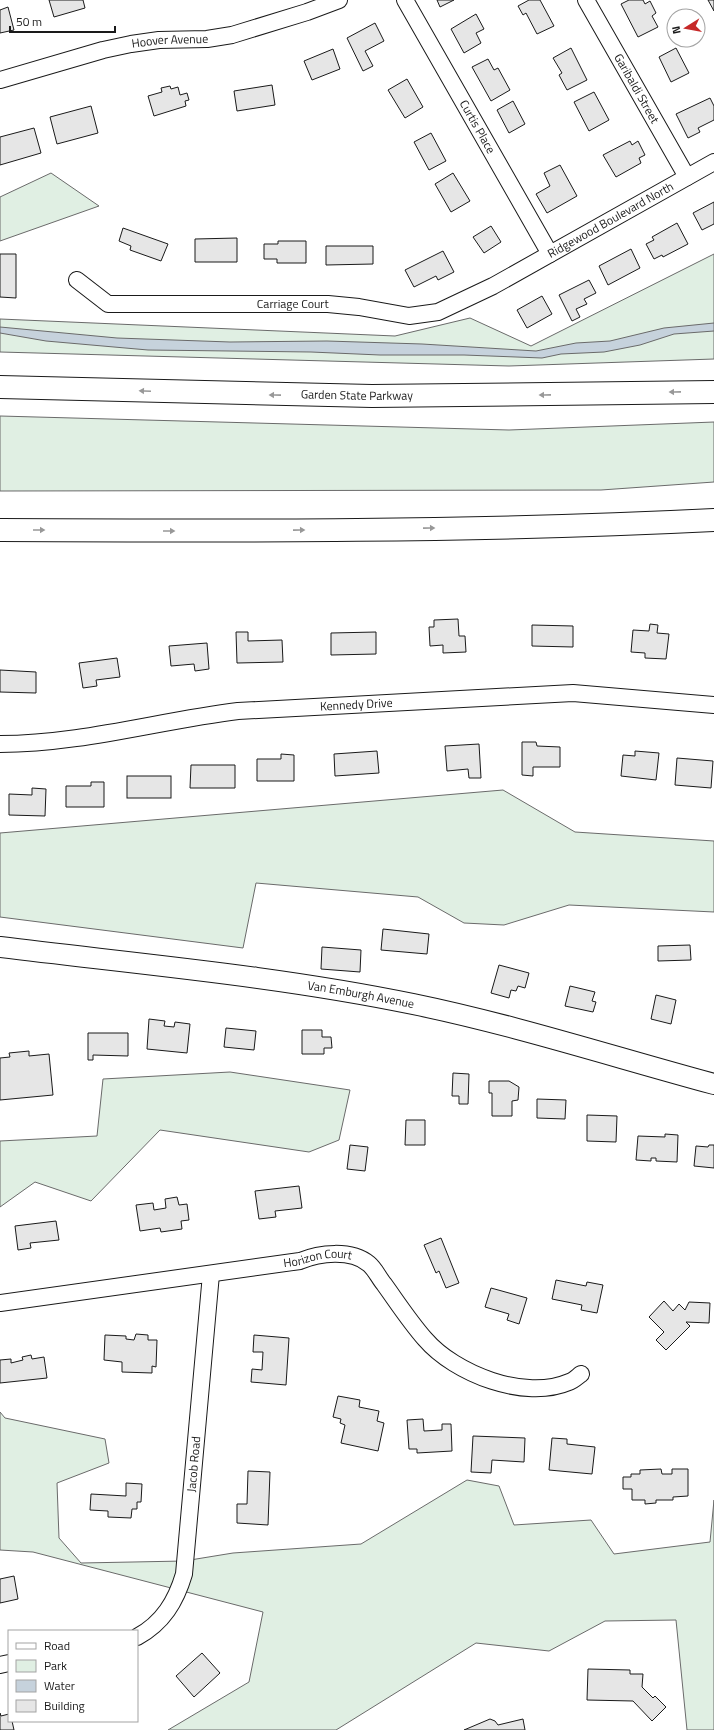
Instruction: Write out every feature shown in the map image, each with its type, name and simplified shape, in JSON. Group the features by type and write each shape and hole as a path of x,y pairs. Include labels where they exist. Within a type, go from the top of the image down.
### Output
{"highway":[{"name":"Garden State Parkway","path":"0,387 358,396 714,392"},
{"path":"0,530 178,531 390,529 714,520"}],"main road":[{"name":"Van Emburgh Avenue","path":"0,947 300,984 413,1004 552,1038 714,1084"}],"street":[{"name":"Hoover Avenue","path":"0,80 103,50 131,44 159,40 207,39 232,35 307,12 339,0"},
{"name":"Curtis Place","path":"405,0 550,254"},
{"name":"Garibaldi Street","path":"586,0 687,177"},
{"name":"Ridgewood Boulevard North","path":"508,278 714,162"},
{"name":"Carriage Court","path":"77,280 108,304 328,304 359,307 409,316 438,312 508,278"},
{"name":"Kennedy Drive","path":"0,744 74,738 109,733 192,717 238,711 566,693 714,705"},
{"name":"Horizon Court","path":"0,1303 300,1261 325,1254 339,1254 355,1257 369,1264 426,1341 447,1358 467,1371 486,1380 509,1386 544,1388 569,1382 581,1374"},
{"name":"Jacob Road","path":"138,1636 157,1623 169,1610 178,1593 184,1574 212,1274"}],"green space":[{"path":"51,173 99,206 0,241 0,197"},
{"path":"714,254 714,359 509,366 0,352 0,319 395,336 470,318 531,346"},
{"path":"0,416 509,430 714,422 714,482 601,490 0,491"},
{"path":"503,790 575,832 714,841 714,912 569,905 504,925 464,923 418,897 256,883 243,948 0,917 0,833"},
{"path":"230,1072 350,1090 339,1140 309,1152 160,1130 91,1201 35,1182 0,1207 0,1141 97,1136 103,1079"},
{"path":"0,1412 5,1418 105,1439 109,1463 57,1483 59,1538 81,1563 184,1561 233,1553 361,1544 467,1480 499,1486 514,1525 591,1520 614,1554 710,1542 714,1500 714,1730 687,1730 676,1620 605,1621 549,1651 476,1643 336,1730 168,1730 249,1682 263,1612 33,1552 0,1550"}],"water":[{"path":"714,323 714,331 674,334 640,345 604,352 561,354 542,358 464,355 380,355 311,352 148,350 46,341 0,333 0,327 117,338 230,342 327,341 422,344 536,351 576,343 610,341 664,328"}],"building":[{"path":"49,0 83,0 85,8 54,17"},
{"path":"437,0 454,0 440,7"},
{"path":"529,0 540,0 554,26 537,34 526,13 523,15 518,6"},
{"path":"629,0 643,0 645,4 650,1 656,13 652,16 658,27 638,37 621,4"},
{"path":"708,0 714,0 714,11"},
{"path":"8,7 14,30 0,33 0,10"},
{"path":"476,14 484,29 476,33 481,43 464,53 451,29"},
{"path":"375,23 384,41 365,51 373,66 363,71 347,38"},
{"path":"571,48 587,80 567,90 559,75 562,73 553,58"},
{"path":"676,48 689,73 671,82 659,57"},
{"path":"333,49 340,69 312,80 304,61"},
{"path":"488,59 494,70 498,68 510,90 491,101 472,67"},
{"path":"407,79 423,107 405,118 388,90"},
{"path":"272,85 275,105 237,111 234,91"},
{"path":"170,86 171,89 178,87 180,95 187,93 189,100 185,101 186,106 154,116 148,96 162,92 161,88"},
{"path":"594,92 609,120 589,131 574,102"},
{"path":"710,98 714,106 714,120 698,128 700,132 688,138 676,114"},
{"path":"513,101 525,124 509,133 497,110"},
{"path":"91,106 98,133 57,144 50,117"},
{"path":"34,128 41,153 0,165 0,137"},
{"path":"431,133 446,161 429,170 414,142"},
{"path":"630,141 632,145 638,141 645,155 639,158 641,163 616,177 603,155"},
{"path":"560,165 577,196 547,213 536,194 550,186 544,173"},
{"path":"453,173 470,201 451,212 435,184"},
{"path":"714,202 714,224 702,230 693,213"},
{"path":"677,223 688,244 663,257 662,255 654,259 646,244 654,240 652,237"},
{"path":"491,226 501,242 484,253 473,237"},
{"path":"123,228 168,244 161,261 130,250 131,246 119,241"},
{"path":"237,238 237,262 195,262 195,239"},
{"path":"278,241 306,241 306,263 277,263 277,259 264,259 264,244 278,244"},
{"path":"326,246 373,246 373,264 326,265"},
{"path":"631,249 640,268 608,285 599,266"},
{"path":"443,251 454,272 438,280 436,276 414,287 405,270"},
{"path":"0,254 16,254 16,298 0,297"},
{"path":"589,280 596,293 584,299 587,304 576,309 580,317 572,321 559,295"},
{"path":"542,296 552,314 527,328 517,310"},
{"path":"458,619 459,636 465,636 466,652 443,653 443,645 430,646 429,627 434,627 434,620"},
{"path":"650,624 658,625 657,633 669,634 666,659 645,658 645,653 631,652 633,630 649,631"},
{"path":"532,625 573,626 573,647 532,646"},
{"path":"236,632 248,632 248,641 282,640 283,662 237,663"},
{"path":"376,632 376,654 331,655 331,633"},
{"path":"207,643 209,669 195,671 194,664 171,666 169,646"},
{"path":"117,658 120,677 96,680 97,686 83,688 79,663"},
{"path":"0,670 36,672 36,693 0,692"},
{"path":"522,742 536,742 537,746 560,747 560,767 533,767 533,776 522,775"},
{"path":"479,744 481,778 469,778 468,769 447,771 445,746"},
{"path":"377,751 379,773 335,776 334,754"},
{"path":"635,751 659,753 656,780 621,776 623,755 635,756"},
{"path":"281,754 294,755 294,781 257,781 257,759 281,759"},
{"path":"677,758 713,761 711,788 675,785"},
{"path":"191,765 235,765 235,788 190,788"},
{"path":"127,776 171,776 171,798 127,798"},
{"path":"91,782 104,782 104,807 66,807 66,786 91,786"},
{"path":"32,788 46,789 45,816 9,815 9,794 32,795"},
{"path":"383,929 429,934 427,954 381,950"},
{"path":"690,945 691,960 658,961 658,946"},
{"path":"322,947 361,950 360,972 321,969"},
{"path":"499,965 529,973 525,988 518,986 516,991 511,990 509,998 491,993"},
{"path":"570,986 595,992 592,1001 596,1002 593,1012 565,1006"},
{"path":"656,995 676,1000 671,1024 651,1019"},
{"path":"149,1019 165,1021 164,1026 174,1027 175,1022 190,1024 187,1053 147,1049"},
{"path":"226,1028 256,1031 254,1050 224,1047"},
{"path":"302,1030 322,1030 322,1037 331,1037 332,1048 324,1048 324,1054 302,1054"},
{"path":"88,1033 128,1033 128,1056 93,1055 93,1060 88,1060"},
{"path":"29,1051 29,1056 49,1054 53,1095 0,1100 0,1058 10,1057 9,1053"},
{"path":"453,1073 469,1074 468,1104 459,1104 459,1096 452,1096"},
{"path":"489,1081 509,1081 519,1087 518,1100 512,1101 512,1116 492,1116 492,1093 489,1093"},
{"path":"537,1099 566,1100 565,1119 537,1118"},
{"path":"587,1115 617,1116 616,1142 587,1141"},
{"path":"406,1120 425,1120 425,1145 405,1145"},
{"path":"665,1134 678,1135 677,1162 656,1161 656,1158 651,1158 651,1161 636,1160 638,1136 665,1137"},
{"path":"350,1145 368,1147 365,1171 347,1169"},
{"path":"709,1145 714,1145 714,1168 694,1166 696,1146 708,1147"},
{"path":"299,1186 302,1208 275,1211 276,1217 259,1219 255,1191"},
{"path":"177,1197 179,1205 187,1204 189,1220 181,1221 182,1229 161,1232 160,1228 140,1231 136,1205 153,1203 154,1210 166,1208 165,1199"},
{"path":"56,1221 59,1240 30,1243 31,1248 18,1250 15,1226"},
{"path":"441,1238 459,1283 446,1288 439,1271 436,1273 424,1245"},
{"path":"556,1280 586,1286 587,1282 603,1285 597,1313 581,1310 582,1305 552,1299"},
{"path":"491,1288 527,1298 519,1324 507,1320 509,1314 485,1307"},
{"path":"664,1301 673,1311 679,1304 685,1310 689,1302 710,1303 709,1323 686,1322 690,1326 666,1350 656,1340 664,1332 649,1317"},
{"path":"136,1334 148,1335 148,1340 157,1340 156,1367 152,1366 152,1373 122,1372 122,1362 104,1360 105,1335 126,1336 126,1339 134,1340"},
{"path":"254,1335 289,1338 286,1385 251,1382 252,1369 262,1370 263,1352 253,1352"},
{"path":"31,1355 32,1359 44,1357 47,1378 0,1383 0,1360 11,1359 11,1363 23,1360 22,1357"},
{"path":"338,1396 360,1400 359,1407 379,1411 377,1421 384,1423 378,1451 341,1443 345,1425 340,1423 341,1419 333,1417"},
{"path":"423,1419 424,1431 442,1430 442,1424 451,1424 452,1451 417,1453 417,1449 409,1449 407,1420"},
{"path":"473,1436 525,1438 524,1462 492,1460 491,1473 471,1472"},
{"path":"552,1438 567,1439 567,1444 595,1447 592,1474 549,1470"},
{"path":"661,1469 662,1474 672,1474 672,1469 688,1469 688,1496 673,1497 673,1500 656,1500 656,1503 645,1504 645,1500 632,1500 632,1489 623,1489 623,1477 631,1477 631,1474 640,1474 640,1470"},
{"path":"248,1471 270,1472 268,1525 237,1523 237,1504 247,1504"},
{"path":"126,1483 142,1484 141,1502 137,1502 137,1509 132,1509 131,1518 108,1517 108,1511 90,1510 91,1494 126,1496"},
{"path":"14,1576 18,1599 0,1603 0,1579"},
{"path":"202,1653 220,1673 194,1697 176,1676"},
{"path":"588,1669 630,1670 630,1674 643,1674 642,1687 653,1698 655,1696 666,1707 652,1721 633,1701 587,1700"},
{"path":"0,1713 1,1716 8,1714 8,1722 12,1722 14,1730 0,1730"},
{"path":"490,1719 495,1721 498,1725 523,1719 525,1730 464,1730"}]}
